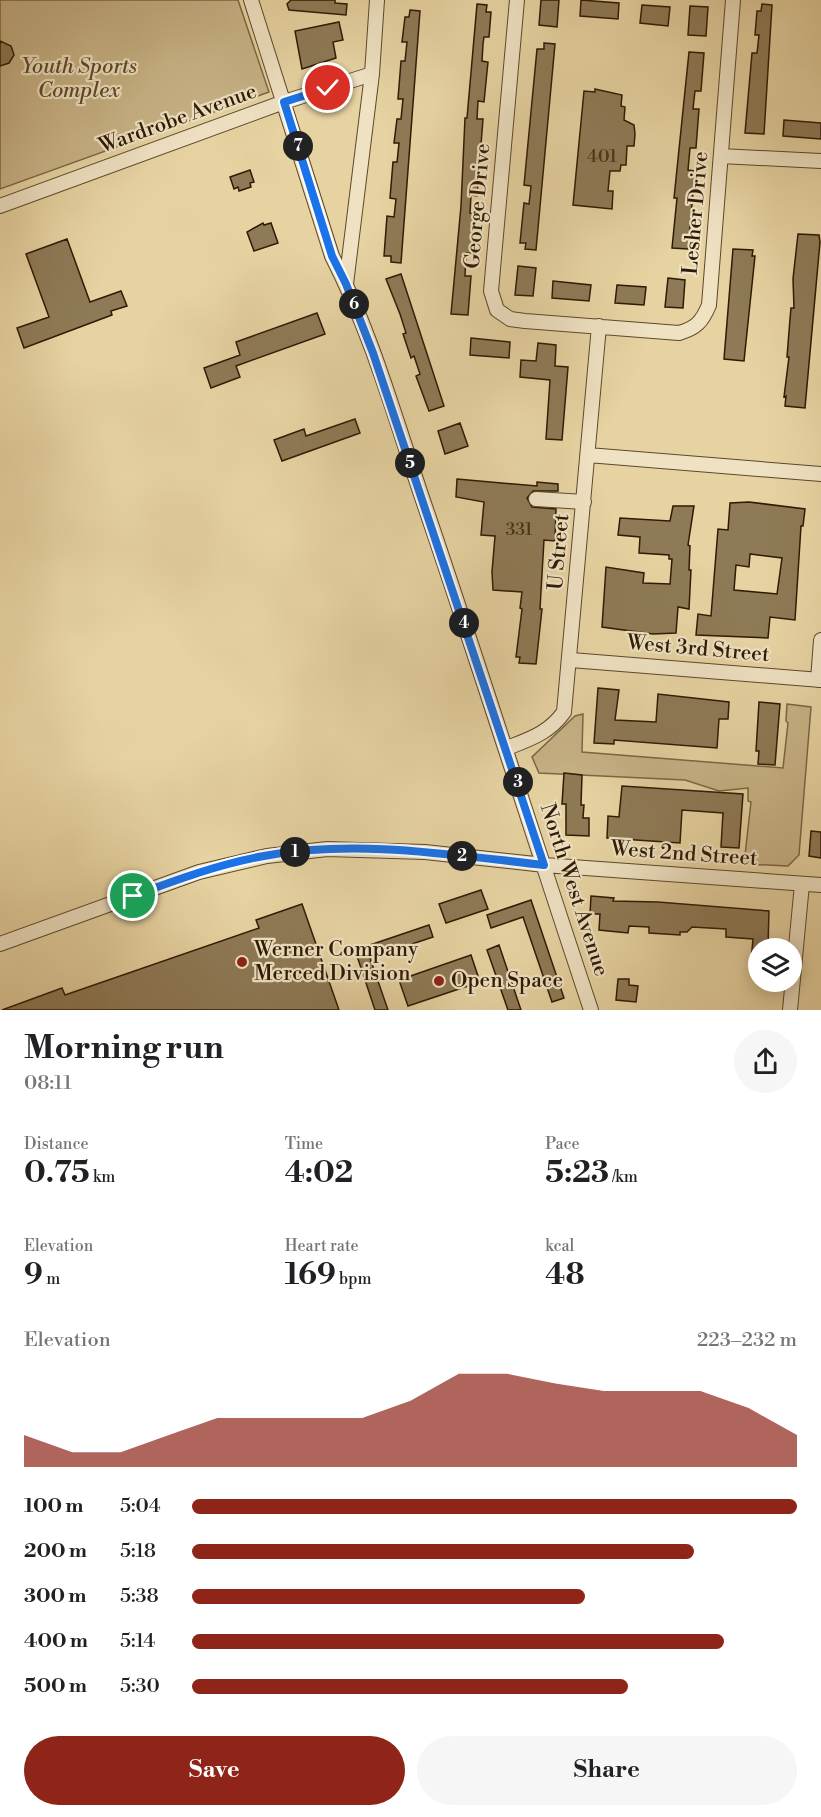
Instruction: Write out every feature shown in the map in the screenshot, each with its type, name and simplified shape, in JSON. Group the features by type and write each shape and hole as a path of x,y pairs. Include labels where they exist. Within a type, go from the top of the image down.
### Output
{"street":[{"name":"North West Avenue","path":"251,0 332,256 346,284 377,364 507,748 591,1010"},
{"path":"346,284 372,74 377,0"},
{"name":"George Drive","path":"516,0 491,291 497,310 510,319 599,326"},
{"name":"Lesher Drive","path":"599,326 679,333 694,329 704,319 709,305 733,0"},
{"name":"Wardrobe Avenue","path":"0,206 284,102 372,74"},
{"path":"722,156 821,161"},
{"name":"U Street","path":"507,748 554,727 564,712 571,660 599,326"},
{"path":"588,455 821,474"},
{"path":"536,499 584,502"},
{"path":"820,680 821,640"},
{"name":"West 3rd Street","path":"571,660 820,680"},
{"name":"West 2nd Street","path":"0,944 199,872 267,856 327,849 376,849 544,865 821,885"},
{"path":"790,1010 802,884"}],"green space":[{"name":"Youth Sports Complex","path":"0,0 238,0 269,92 0,189"},
{"path":"787,704 811,707 799,855 788,866 744,864 751,802 748,801 748,788 719,791 685,780 539,773 532,757 575,716 583,714 582,752 783,768 788,723 786,721"}],"building":[{"path":"291,0 335,0 335,3 347,4 346,15 289,10 287,4"},
{"path":"541,0 559,0 557,27 539,25"},
{"path":"581,0 619,3 618,19 580,16"},
{"path":"477,4 487,5 486,12 491,12 489,37 484,37 483,44 482,61 488,62 484,102 478,101 477,119 483,119 477,196 471,195 470,213 476,214 473,253 466,253 465,276 471,276 468,315 451,314 461,206 465,118 467,118"},
{"path":"762,4 772,5 764,134 745,133 752,53 757,53 759,35 755,35 757,11 761,11"},
{"path":"642,5 670,7 668,26 640,23"},
{"path":"690,6 708,7 706,36 688,35"},
{"path":"410,10 420,11 401,263 391,262 391,256 384,256 387,216 394,217 396,199 390,198 393,162 397,162 399,143 394,143 397,119 401,119 403,99 398,99 401,61 405,61 407,42 402,42 405,17 409,17"},
{"path":"339,22 343,40 333,42 336,58 302,69 295,31"},
{"path":"0,41 11,46 14,55 9,63 0,66"},
{"path":"544,43 555,44 536,250 525,249 526,243 520,243 524,203 529,204 531,186 524,185 537,49 544,49"},
{"path":"689,52 704,53 701,91 695,91 693,109 699,109 696,148 690,148 688,170 695,171 688,249 672,248 677,198 674,198"},
{"path":"595,89 622,95 621,106 625,107 624,120 634,125 634,146 627,146 626,165 621,165 620,171 610,171 608,191 613,191 612,209 573,205 584,91 595,92"},
{"path":"784,120 821,123 821,139 783,136"},
{"path":"250,170 254,182 250,183 251,187 239,191 238,187 234,189 230,177"},
{"path":"263,223 264,225 271,223 278,243 254,251 247,232"},
{"path":"798,234 819,235 820,242 805,408 785,406 786,396 784,397 789,357 787,357 791,308 794,308 793,279"},
{"path":"67,239 90,302 121,291 127,306 111,311 112,315 24,348 17,328 49,317 26,254"},
{"path":"733,249 753,250 752,256 755,256 744,361 724,359"},
{"path":"518,266 536,268 533,296 515,295"},
{"path":"401,274 444,406 429,411 416,376 420,374 414,356 411,358 403,334 406,333 400,314 386,279"},
{"path":"668,278 685,280 683,308 665,307"},
{"path":"553,281 591,285 589,301 552,298"},
{"path":"617,285 646,287 644,305 615,303"},
{"path":"317,313 325,334 236,366 240,377 211,388 204,368 240,355 236,342"},
{"path":"471,338 510,342 509,358 470,355"},
{"path":"538,343 556,345 555,366 568,367 562,440 546,439 550,380 520,377 521,360 536,361"},
{"path":"355,419 360,433 282,461 274,440 304,429 306,436"},
{"path":"460,423 468,446 445,454 438,431"},
{"path":"457,479 537,486 537,482 558,484 558,491 533,491 527,498 532,507 556,509 555,541 544,540 540,609 542,609 536,664 519,663 520,657 516,657 522,592 493,590 495,536 481,535 484,502 456,497"},
{"path":"749,502 805,509 803,526 801,526 795,620 770,617 768,638 696,635 698,614 711,616 718,529 728,530 730,503","holes":["750,554 782,558 777,594 734,590 736,565 749,567"]},
{"path":"673,506 694,506 688,545 690,546 689,570 691,570 689,609 678,607 676,633 653,634 602,627 606,567 644,573 643,583 670,584 672,559 669,559 669,555 639,553 640,537 618,535 620,518 670,521"},
{"path":"598,688 619,690 615,720 656,722 658,694 729,702 728,719 719,719 717,748 614,740 614,744 594,743"},
{"path":"759,702 780,704 775,765 758,764 759,751 756,751"},
{"path":"564,773 582,775 581,805 584,805 583,818 589,818 589,836 566,835 566,804 562,804"},
{"path":"622,786 743,794 739,848 721,847 723,813 682,810 680,843 607,838 608,816 619,817"},
{"path":"811,831 821,832 821,858 809,856"},
{"name":"Open Space","path":"481,890 488,909 446,923 439,904"},
{"path":"591,896 614,898 613,901 658,902 769,911 768,938 726,937 726,929 692,927 687,932 680,932 680,935 649,933 649,927 629,926 628,933 599,930 600,914 590,914"},
{"name":"Open Space","path":"531,900 564,998 552,1002 523,917 491,928 487,915"},
{"name":"Werner Company Merced Division","path":"302,904 339,1010 2,1010 62,988 65,995 259,928 256,920"},
{"name":"Open Space","path":"429,925 433,937 370,958 388,1010 375,1010 355,950"},
{"name":"Open Space","path":"499,945 521,1010 508,1010 487,950"},
{"name":"Open Space","path":"471,955 480,982 408,1006 399,980"},
{"path":"618,979 629,979 629,985 638,986 636,1002 616,1000"}],"place":[{"name":"Werner Company Merced Division","path":"242,962"},
{"name":"Open Space","path":"439,981"}],"route":[{"path":"133,896 199,872 240,861 311,850 376,849 425,852 544,865 507,748 373,353 346,284 332,256 284,102 328,88"}]}
